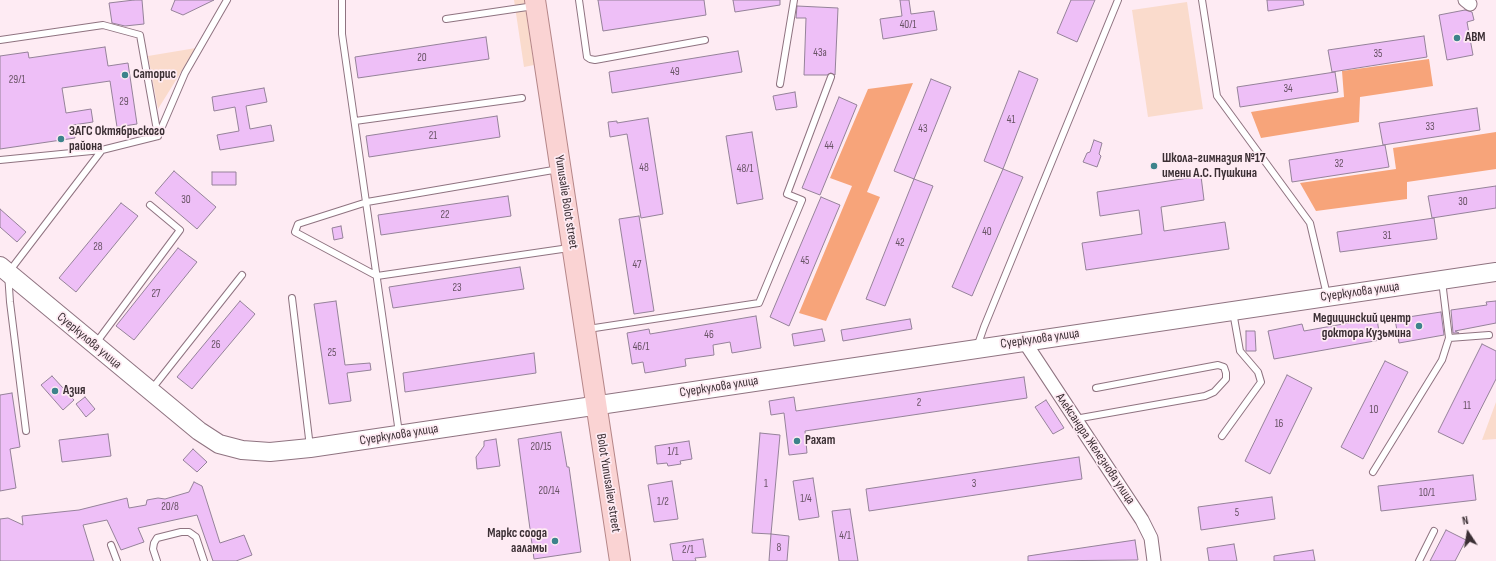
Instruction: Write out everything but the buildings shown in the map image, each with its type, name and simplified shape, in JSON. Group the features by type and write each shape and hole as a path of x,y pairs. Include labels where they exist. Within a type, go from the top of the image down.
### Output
{"main road":[{"name":"Yunusalie Bolot street","path":"535,3 596,404"},
{"name":"Суеркулова улица","path":"3,271 199,431 219,444 242,450 270,452 310,448 399,435 596,404 1496,272"},
{"name":"Bolot Yunusaliev street","path":"596,404 620,561"}],"street":[{"name":"Александра Железнова улица","path":"1024,341 1142,520 1151,538 1154,561"}],"lane":[{"path":"158,136 185,73 227,0"},
{"path":"342,0 342,34 399,435"},
{"path":"579,0 587,57 590,59 595,60 705,40"},
{"path":"780,84 794,0"},
{"path":"977,348 984,327 1118,0"},
{"path":"1202,0 1217,96 1310,223 1327,297"},
{"path":"446,19 535,3"},
{"path":"0,40 103,25 140,35 158,136"},
{"path":"585,330 759,303 802,200 787,194 831,77"},
{"path":"355,121 522,98"},
{"path":"0,160 102,150 158,136"},
{"path":"26,431 3,271 102,150"},
{"path":"561,169 367,202 298,224 295,232 377,276 573,247"},
{"path":"94,346 180,230 150,205"},
{"path":"150,391 242,275"},
{"path":"1373,472 1442,360 1449,338 1441,280"},
{"path":"292,298 310,448"},
{"path":"1222,436 1261,382 1258,372 1240,351 1233,310"},
{"path":"1449,338 1489,335"},
{"path":"1075,419 1205,396 1214,392 1226,379 1226,374 1224,367 1218,365 1096,388"},
{"path":"1419,561 1434,531"},
{"path":"158,561 153,549 157,538 180,532 189,532 196,537 204,561"},
{"path":"111,545 117,561"}],"shaded area":[{"path":"514,0 524,0 534,65 524,67"},
{"path":"1187,2 1203,109 1148,117 1132,10"},
{"path":"196,48 158,109 148,56"},
{"path":"1429,59 1433,86 1360,97 1359,122 1261,138 1251,112 1344,97 1342,71"},
{"path":"913,83 867,192 880,197 826,321 799,313 852,186 830,178 868,89"},
{"path":"1496,132 1496,169 1407,182 1407,199 1316,211 1300,183 1396,169 1393,148"},
{"path":"1496,402 1496,439 1482,440"}],"place":[{"name":"ABM","path":"1457,38"},
{"name":"Саторис","path":"125,75"},
{"name":"ЗАГС Октябрьского района","path":"61,139"},
{"name":"Школа-гимназия №17 имени А.С. Пушкина","path":"1154,166"},
{"name":"Медицинский центр доктора Кузьмина","path":"1419,326"},
{"name":"Азия","path":"55,391"},
{"name":"Рахат","path":"797,441"},
{"name":"Маркс соода ааламы","path":"555,541"}]}
